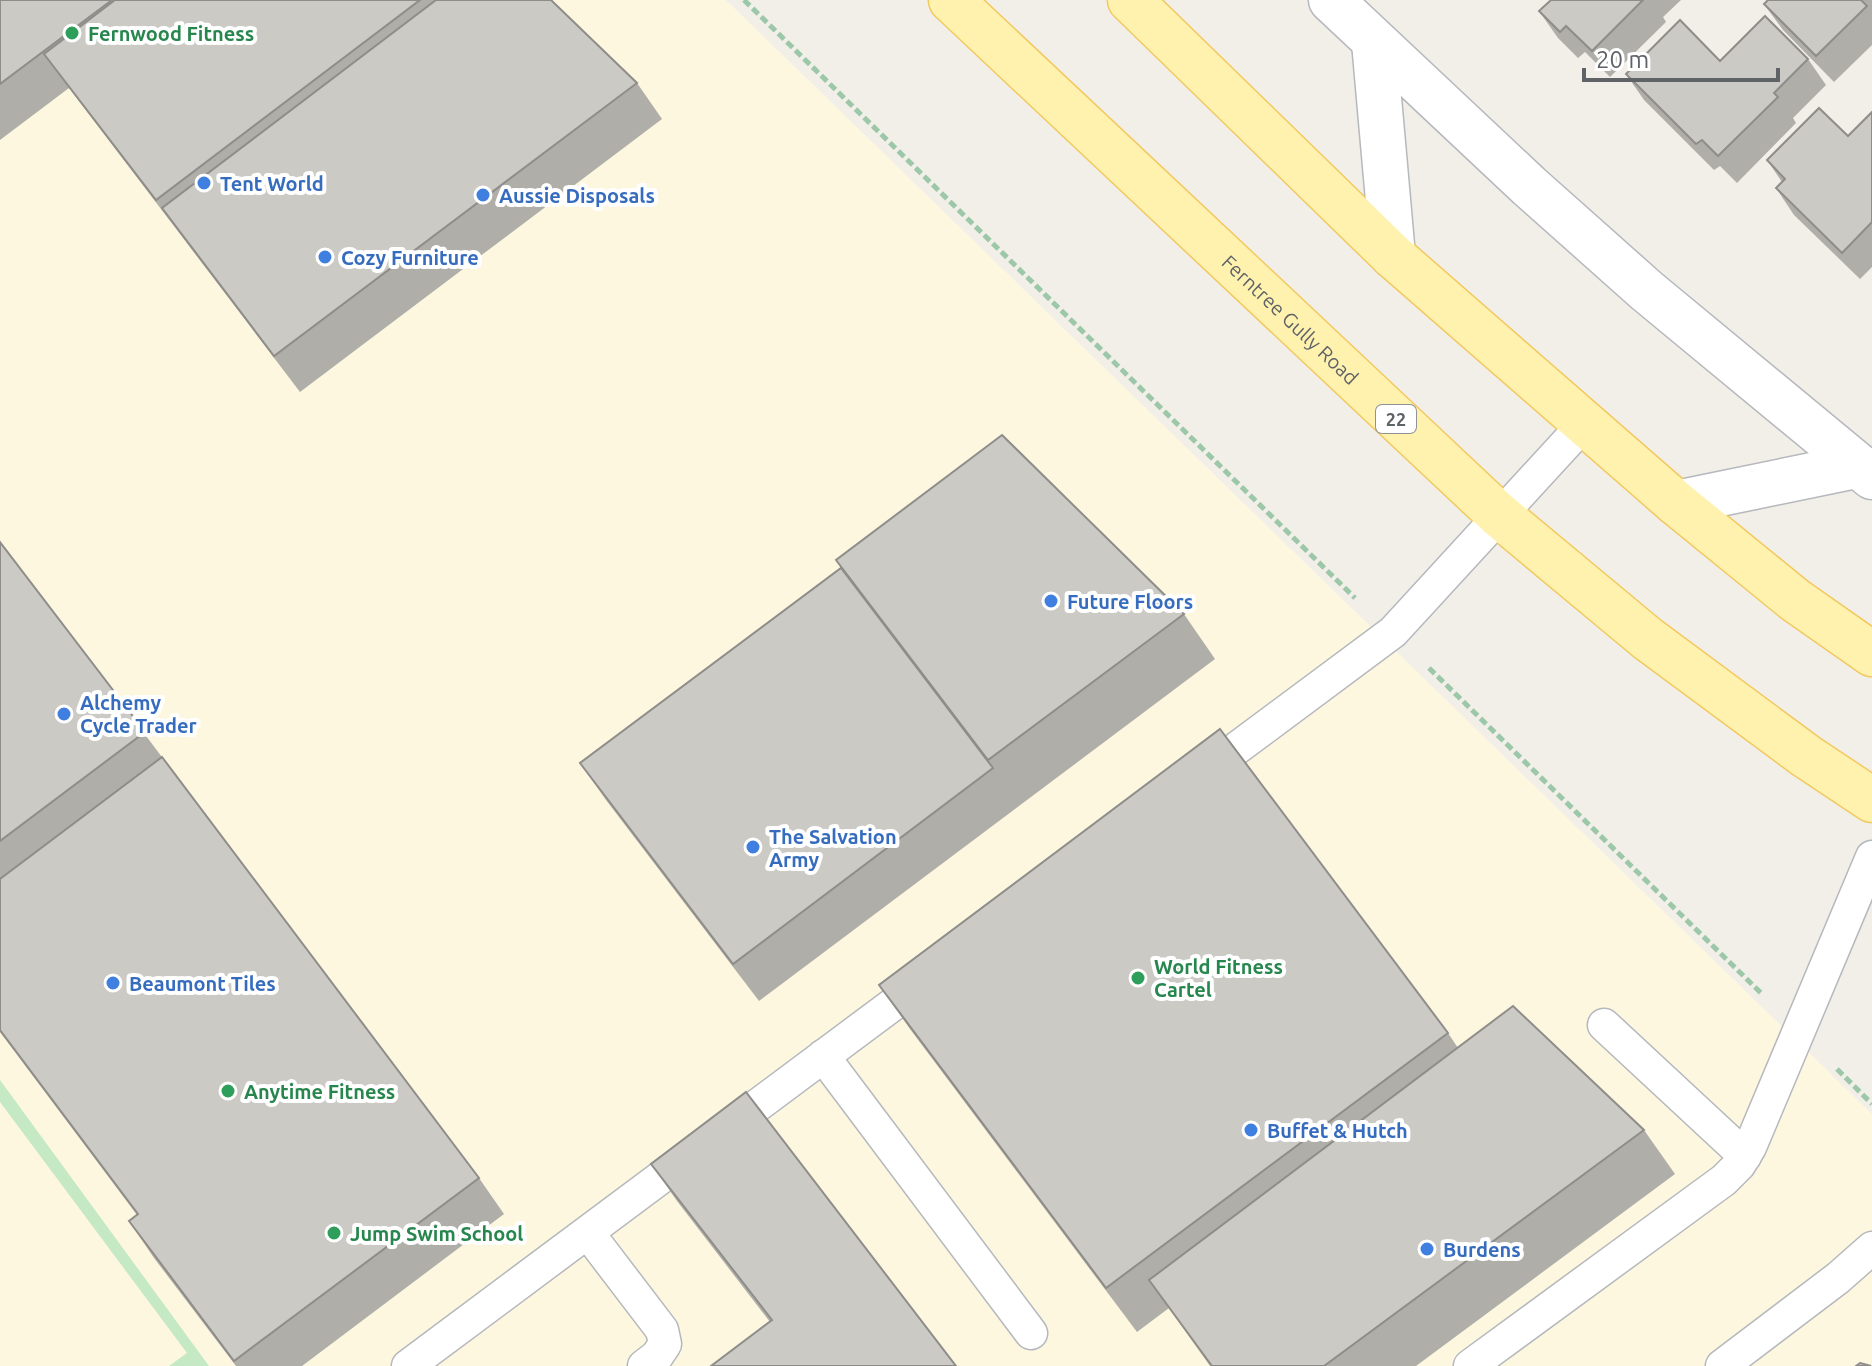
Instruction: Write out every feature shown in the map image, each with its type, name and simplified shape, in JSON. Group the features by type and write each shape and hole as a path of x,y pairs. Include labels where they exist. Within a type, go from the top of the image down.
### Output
{"main road":[{"name":"Ferntree Gully Road","path":"951,0 1499,515 1648,639 1806,756 1872,800"},
{"path":"1130,0 1393,256 1676,503 1795,600 1872,654"}],"street":[{"path":"1331,0 1517,176 1647,291 1864,471"},
{"path":"1374,42 1393,256"},
{"path":"1676,503 1864,471"}],"lane":[{"path":"1177,792 1393,632 1584,424"},
{"path":"1470,1366 1724,1180 1745,1156 1872,857"},
{"path":"408,1366 950,962"},
{"path":"1604,1025 1745,1156"},
{"path":"823,1056 1031,1333"},
{"path":"588,1233 662,1330 665,1344 657,1356 644,1366"},
{"path":"1722,1366 1838,1278 1872,1248"}],"path":[{"path":"744,0 1872,1104"}],"shaded area":[{"path":"0,0 726,0 1872,1114 1872,1366 0,1366"}],"green space":[{"path":"0,1080 209,1366 169,1366 187,1353 0,1102"}],"building":[{"path":"0,0 112,0 0,84"},
{"name":"Tent World","path":"115,0 420,0 156,200 44,54"},
{"path":"436,0 551,0 637,83 274,356 162,208"},
{"path":"1551,0 1643,0 1592,51 1566,26 1560,32 1539,11"},
{"path":"1768,0 1861,0 1867,6 1816,56 1764,4"},
{"path":"1765,16 1808,59 1774,93 1778,97 1718,156 1702,140 1696,144 1626,74 1680,20 1720,61"},
{"path":"1819,108 1848,136 1872,112 1872,222 1842,253 1776,188 1785,179 1767,160"},
{"path":"1002,435 1184,614 988,760 836,560"},
{"name":"Alchemy Cycle Trader","path":"0,542 145,732 0,841"},
{"path":"841,568 993,768 733,964 580,763"},
{"path":"1220,729 1448,1033 1106,1288 879,985"},
{"path":"162,757 479,1178 234,1361 129,1221 138,1214 0,1030 0,879"},
{"name":"Burdens","path":"1513,1006 1644,1130 1324,1366 1212,1366 1149,1280"},
{"path":"746,1092 956,1366 711,1366 772,1320 651,1164"}],"place":[{"name":"Fernwood Fitness","path":"72,33"},
{"name":"Tent World","path":"204,183"},
{"name":"Aussie Disposals","path":"483,195"},
{"name":"Cozy Furniture","path":"325,257"},
{"name":"Future Floors","path":"1051,601"},
{"name":"Alchemy Cycle Trader","path":"64,714"},
{"name":"The Salvation Army","path":"753,847"},
{"name":"World Fitness Cartel","path":"1138,978"},
{"name":"Beaumont Tiles","path":"113,983"},
{"name":"Anytime Fitness","path":"228,1091"},
{"name":"Buffet & Hutch","path":"1251,1130"},
{"name":"Jump Swim School","path":"334,1233"},
{"name":"Burdens","path":"1427,1249"}]}
